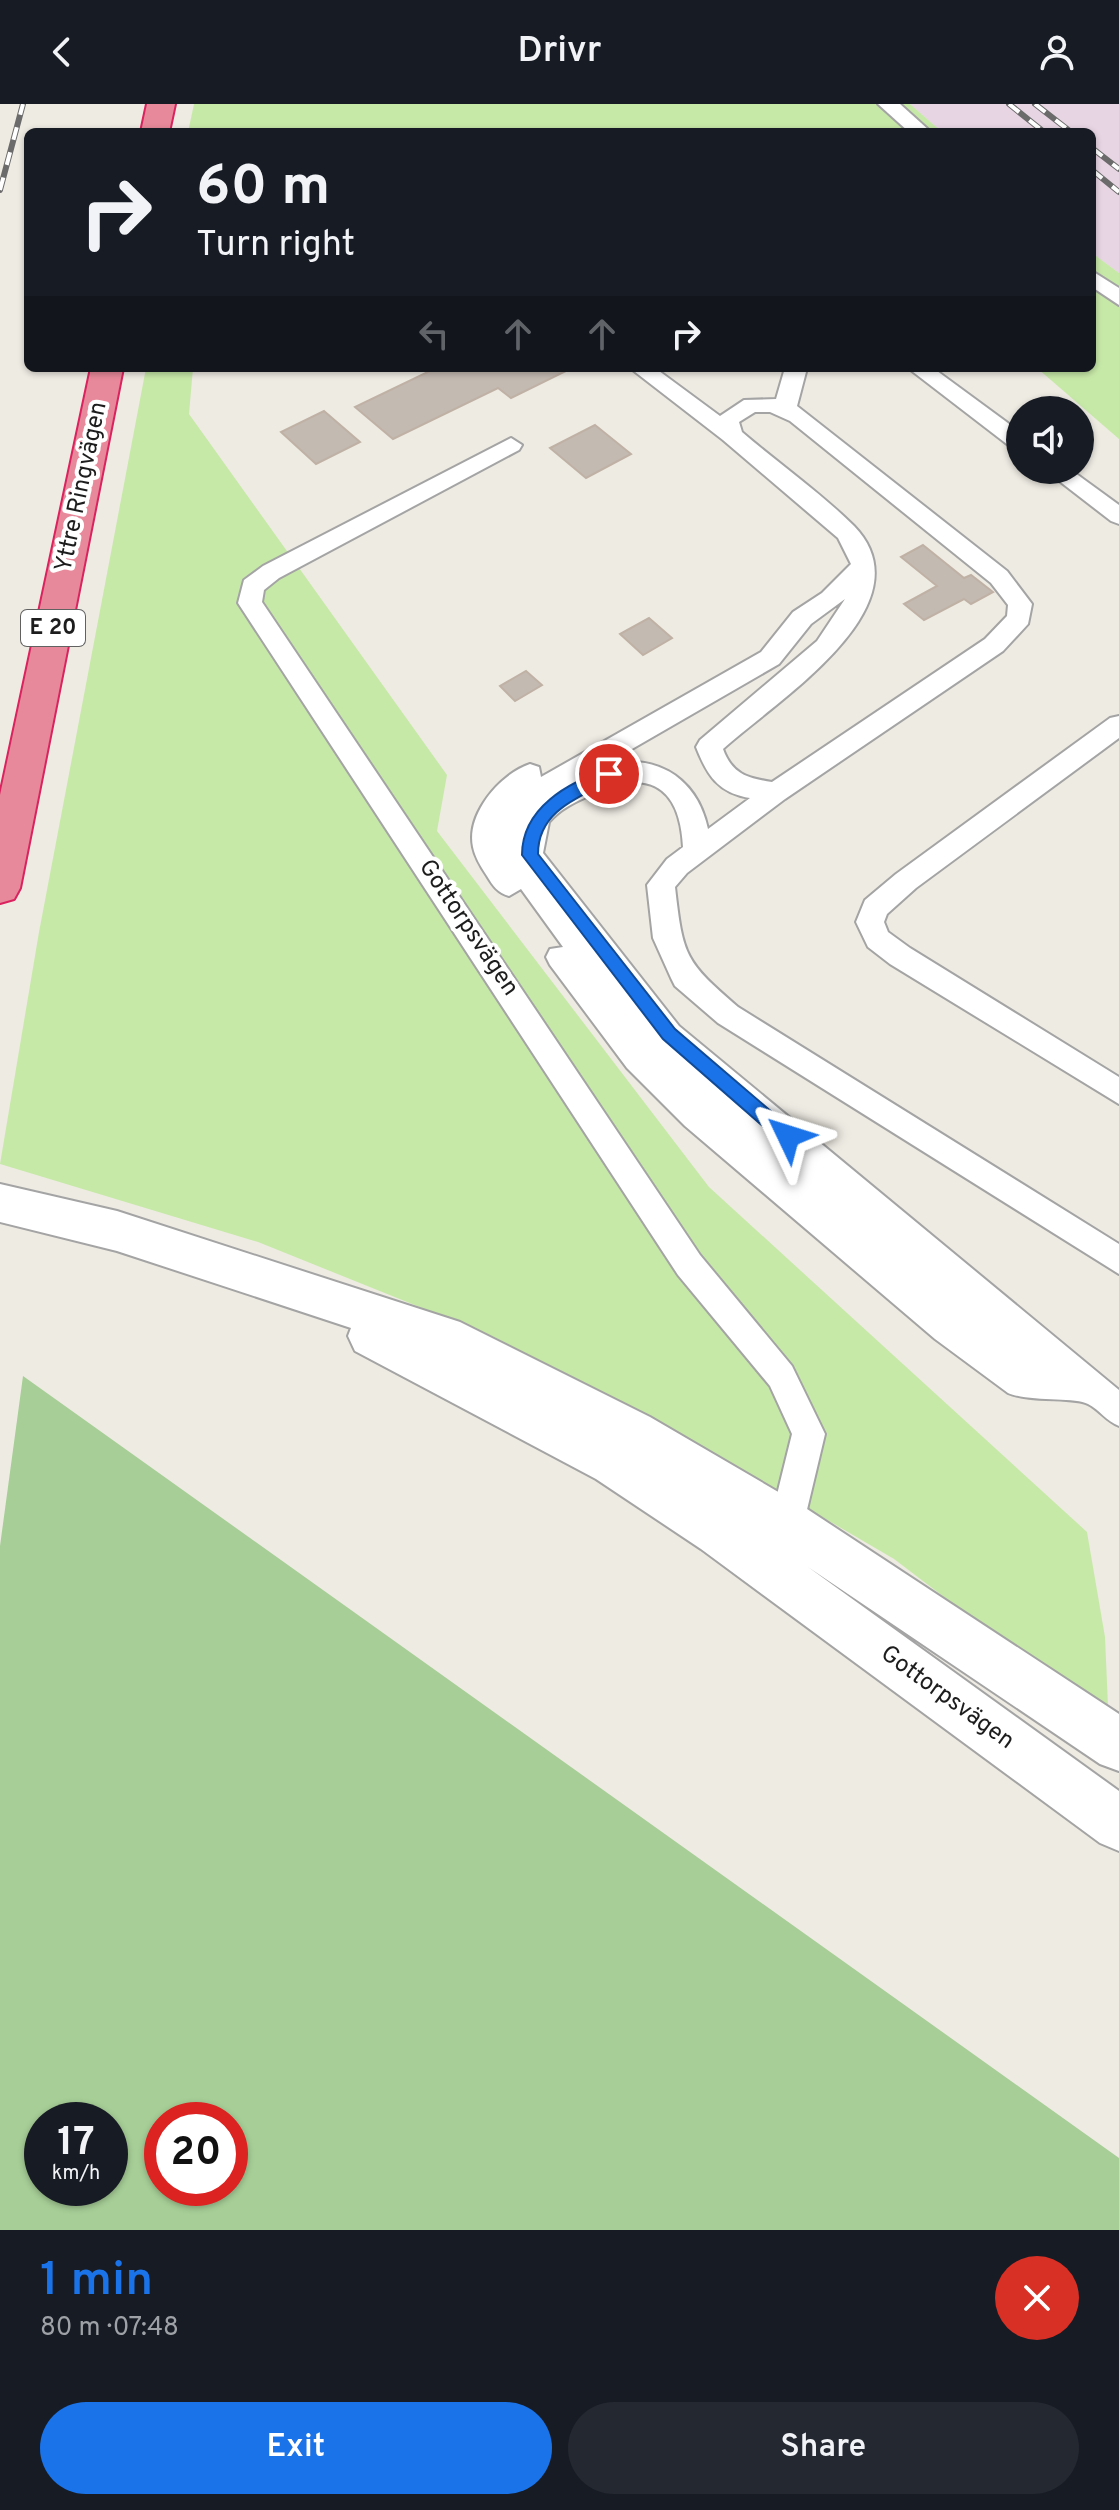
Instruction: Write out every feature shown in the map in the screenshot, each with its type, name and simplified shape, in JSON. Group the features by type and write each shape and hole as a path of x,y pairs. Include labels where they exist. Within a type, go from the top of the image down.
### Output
{"highway":[{"path":"156,128 161,104"},
{"name":"Yttre Ringvägen","path":"0,888 106,372"}],"street":[{"name":"Gottorpsvägen","path":"0,1203 117,1231 444,1337 633,1433 787,1524 1119,1745"},
{"name":"Gottorpsvägen","path":"244,1271 613,1463 774,1571 1119,1824"}],"lane":[{"path":"888,104 916,128"},
{"path":"1096,280 1119,299"},
{"path":"646,372 731,435 847,533 864,566 863,580 851,611 835,637 809,663 735,720 709,747 719,773 743,787 776,792"},
{"path":"785,408 795,372"},
{"path":"924,372 1006,433"},
{"path":"731,435 728,421 742,408 763,403 785,408 999,577 1020,604 1019,618 994,645 776,792 697,850 661,885 667,938 685,978 728,1015 1115,1259"},
{"name":"Gottorpsvägen","path":"511,445 271,572 252,586 250,603 689,1265 781,1376 809,1434 774,1571"},
{"path":"1075,484 1119,516"},
{"path":"864,566 831,599 761,646 512,785 491,813 486,846 499,872 586,997 637,1060 695,1117 946,1329 1019,1383 1084,1381"},
{"path":"1119,725 906,881 875,908 870,922 878,939 900,956 1119,1092"},
{"path":"697,850 693,817 679,792 658,776 630,770 609,774 544,810 530,837 530,855 669,1034 1119,1411"}],"shaded area":[{"path":"910,104 1119,104 1119,273 1096,256 1096,128 937,128"}],"green space":[{"path":"194,104 910,104 937,128 189,128"},
{"path":"1096,256 1119,273 1119,439 1094,417 1094,396 1069,396 1042,372 1096,372"},
{"path":"145,372 193,372 189,414 447,775 437,831 709,1187 1087,1532 1105,1637 1108,1706 1069,1692 894,1559 723,1459 494,1337 258,1242 0,1164 39,932"},
{"path":"23,1376 1119,2158 1119,2230 0,2230 0,1546"}],"building":[{"path":"428,372 564,372 511,398 498,388 393,439 355,407"},
{"path":"324,411 360,442 316,464 281,432"},
{"path":"595,425 631,454 586,478 550,448"},
{"path":"923,545 964,578 971,575 993,592 971,604 964,599 924,620 904,604 937,586 901,557"},
{"path":"649,618 672,638 643,655 620,634"},
{"path":"526,671 542,685 515,701 500,686"}],"railway":[{"path":"0,190 23,104"},
{"path":"1009,104 1039,128"},
{"path":"1035,104 1066,128"},
{"path":"1096,151 1119,169"},
{"path":"1096,173 1119,192"}],"route":[{"path":"609,774 544,810 530,837 530,855 598,938 669,1034 788,1136"}]}
